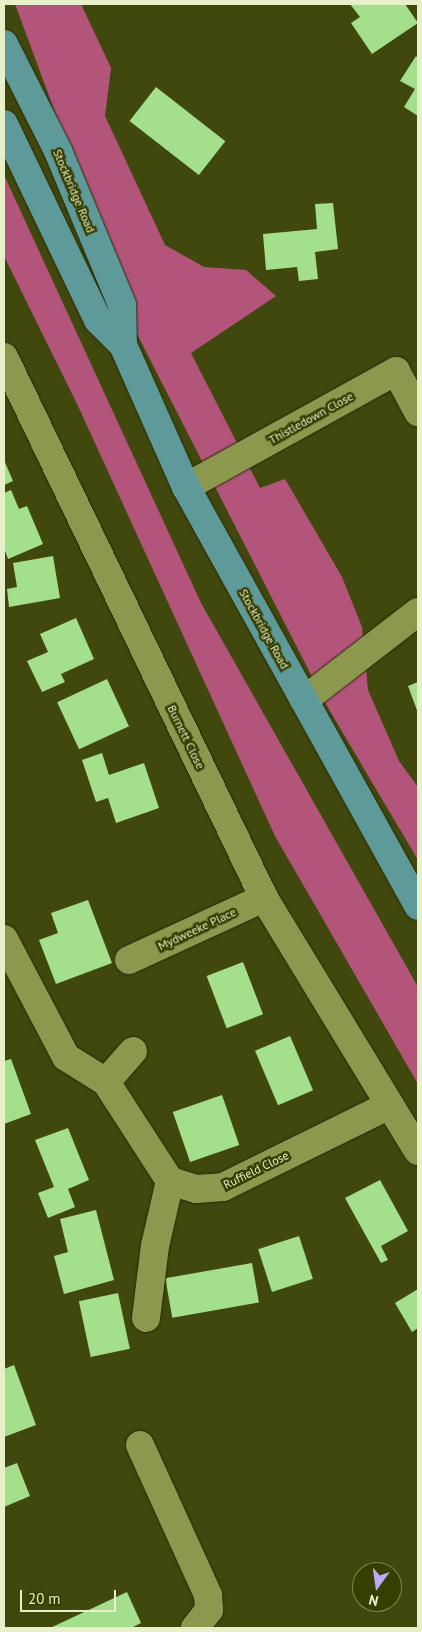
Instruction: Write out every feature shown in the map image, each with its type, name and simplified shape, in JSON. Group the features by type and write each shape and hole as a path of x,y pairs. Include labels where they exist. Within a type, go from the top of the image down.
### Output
{"main road":[{"name":"Stockbridge Road","path":"4,44 58,151 122,306 123,345"},
{"name":"Stockbridge Road","path":"4,124 98,320 123,345 186,487 418,906"}],"street":[{"name":"Burnett Close","path":"4,357 264,898 418,1151"},
{"name":"Thistledown Close","path":"186,487 396,371 418,412"},
{"path":"304,700 418,612"},
{"name":"Mydweeke Place","path":"129,960 264,898"},
{"path":"4,939 66,1057 106,1082 170,1181 155,1246 146,1318"},
{"path":"106,1082 133,1052"},
{"name":"Ruffield Close","path":"170,1181 196,1189 223,1187 390,1105"},
{"path":"140,1445 208,1595 209,1610 195,1628"}],"shaded area":[{"path":"15,4 81,4 111,68 105,116 165,245 204,267 246,270 276,296 191,353 260,488 285,479 342,577 362,627 368,690 399,761 418,787 418,860 327,706 137,334"},
{"path":"4,175 201,603 418,987 418,1084 275,836 78,406 4,256"}],"building":[{"path":"350,4 405,4 418,23 372,54 351,23 360,17"},
{"path":"416,56 418,58 418,116 404,107 415,89 400,81"},
{"path":"156,87 225,141 199,175 130,121"},
{"path":"333,203 338,249 315,252 318,279 299,281 297,267 266,270 263,234 317,229 315,204"},
{"path":"4,460 13,481 4,485"},
{"path":"11,490 19,509 27,506 43,544 8,559 4,548 4,493"},
{"path":"53,556 60,598 9,607 7,589 17,587 13,563"},
{"path":"76,618 94,659 61,674 65,682 42,692 27,661 48,652 40,634"},
{"path":"107,679 129,726 79,749 57,702"},
{"path":"418,682 418,713 408,686"},
{"path":"102,753 109,775 144,763 159,808 116,823 108,798 96,802 82,760"},
{"path":"88,900 112,963 56,984 39,940 58,933 51,913"},
{"path":"243,962 263,1014 227,1028 207,976"},
{"path":"290,1036 313,1090 278,1105 255,1051"},
{"path":"11,1059 31,1114 4,1124 4,1061"},
{"path":"222,1095 239,1145 190,1162 173,1112"},
{"path":"68,1128 89,1180 68,1189 75,1207 48,1218 38,1193 54,1187 35,1140"},
{"path":"380,1180 408,1231 381,1246 388,1260 381,1263 345,1198"},
{"path":"96,1210 114,1280 64,1294 54,1256 68,1252 60,1219"},
{"path":"299,1236 313,1279 272,1292 258,1249"},
{"path":"252,1263 259,1302 172,1318 165,1278"},
{"path":"418,1289 418,1328 412,1332 395,1303"},
{"path":"118,1293 130,1349 91,1357 79,1301"},
{"path":"14,1365 36,1425 4,1437 4,1369"},
{"path":"17,1463 30,1496 4,1507 4,1468"},
{"path":"127,1592 141,1623 131,1628 50,1628"}]}
